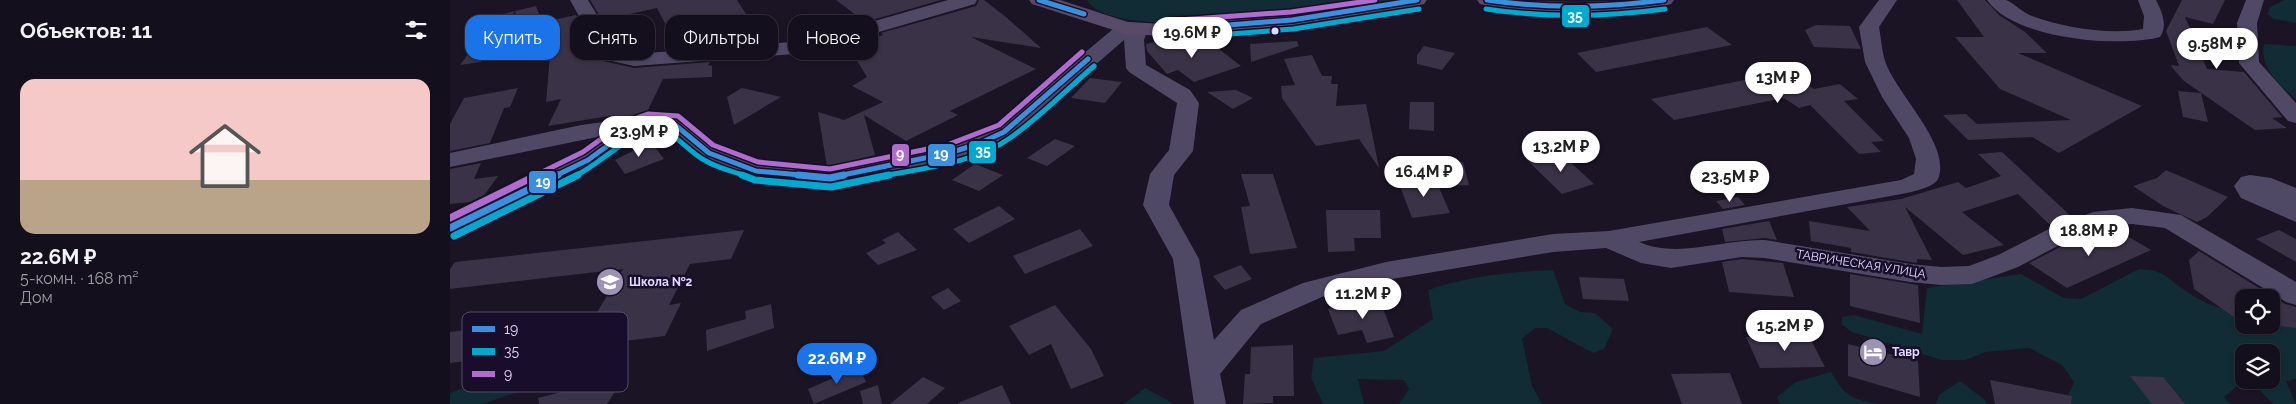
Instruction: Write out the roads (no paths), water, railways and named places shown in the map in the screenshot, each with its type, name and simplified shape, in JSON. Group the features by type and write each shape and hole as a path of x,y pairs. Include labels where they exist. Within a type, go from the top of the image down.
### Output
{"main road":[{"path":"1039,0 1133,32 1243,27 1308,21 1364,13 1417,0"},
{"path":"1487,0 1534,8 1563,10 1625,6 1664,0"}],"street":[{"path":"579,0 610,55 634,60 783,50 807,46 968,0"},
{"name":"ТАВРИЧЕСКАЯ УЛИЦА","path":"1204,372 1252,317 1312,290 1386,270 1553,244 1609,239 1907,186 1926,178 1928,159 1920,138 1893,97 1874,62 1869,27 1888,0"},
{"path":"1996,0 2015,15 2038,22 2089,34 2144,38 2153,33 2154,25 2154,16 2147,0"},
{"path":"2255,0 2247,23 2249,63 2296,116"},
{"path":"450,160 581,132 649,123 674,124 709,153 756,171 830,178 895,166 978,144 1004,132 1088,59 1133,32 1136,68 1182,95 1188,103 1181,151 1162,174 1156,205 1186,260 1210,404"},
{"path":"450,228 588,160 630,130 649,123"},
{"path":"2296,197 2262,183 2250,182 2246,186 2250,193 2296,214"},
{"name":"ТАВРИЧЕСКАЯ УЛИЦА","path":"1609,239 1650,257 1671,259 1742,248 1765,249 1910,273 1940,276 1972,275 2008,261 2058,235 2102,218 2132,216 2172,221 2296,295"}],"place":[{"name":"Школа №2","path":"610,282"},
{"name":"Тавр","path":"1873,352"}]}
